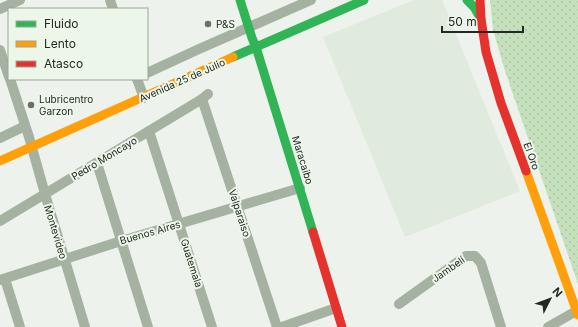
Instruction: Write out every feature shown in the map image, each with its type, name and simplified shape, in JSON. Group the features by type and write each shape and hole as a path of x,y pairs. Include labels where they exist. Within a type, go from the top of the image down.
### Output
{"street":[{"path":"0,9 20,0"},
{"name":"Maracaibo","path":"240,0 300,188 342,327"},
{"name":"Avenida 25 de Julio","path":"148,73 311,0"},
{"name":"Avenida 25 de Julio","path":"0,161 30,142 144,98 364,0"},
{"path":"466,0 474,7 481,19"},
{"name":"El Oro","path":"480,0 486,52 501,103 578,312"},
{"name":"Montevideo","path":"0,50 8,75"},
{"name":"Montevideo","path":"10,80 30,142 85,327"},
{"path":"137,80 144,98"},
{"name":"Pedro Moncayo","path":"0,221 205,96"},
{"name":"Valparaiso","path":"205,96 238,207 277,327"},
{"path":"0,138 25,126"},
{"name":"Guatemala","path":"149,131 212,327"},
{"path":"97,163 148,327"},
{"name":"Buenos Aires","path":"2,280 121,241 300,188"},
{"name":"Jambelí","path":"398,304 466,256 475,256 481,263 501,327"},
{"path":"2,280 20,327"},
{"path":"282,327 336,308"},
{"path":"548,327 578,312"}],"shaded area":[{"path":"414,0 442,0 520,191 405,237 323,37"}],"green space":[{"path":"490,0 578,0 578,284 505,71 493,30"}],"traffic: fast":[{"path":"240,0 313,232"},
{"path":"233,57 364,0"},
{"path":"467,0 474,7 481,19"}],"traffic: slow":[{"path":"0,161 233,57"},
{"path":"526,171 578,315"}],"traffic: jam":[{"path":"480,0 486,52 501,103 526,171"},
{"path":"313,232 342,327"}],"place":[{"name":"P&S","path":"208,24"},
{"name":"Lubricentro Garzon","path":"31,105"}]}
